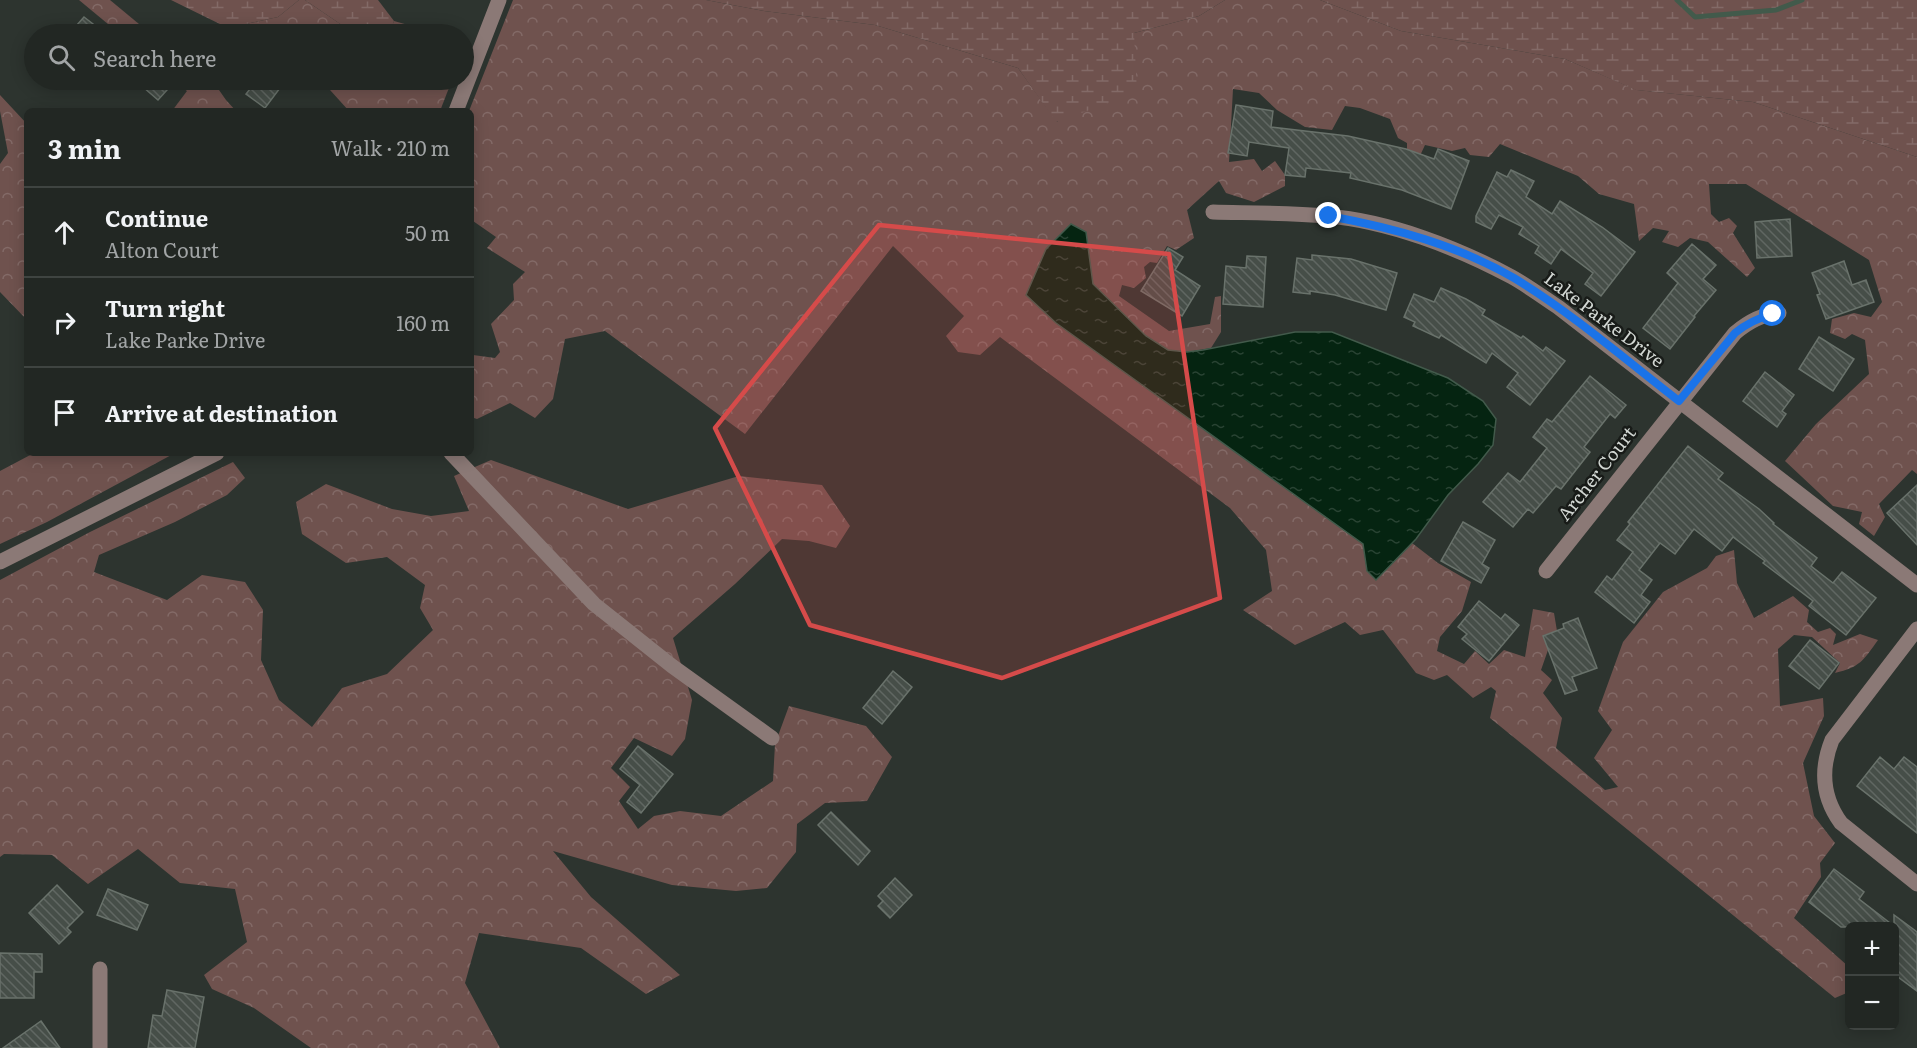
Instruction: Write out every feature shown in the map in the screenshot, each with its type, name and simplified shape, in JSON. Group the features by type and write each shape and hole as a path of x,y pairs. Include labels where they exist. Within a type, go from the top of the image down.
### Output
{"street":[{"path":"474,65 499,0"},
{"path":"457,108 464,90"},
{"name":"Lake Parke Drive","path":"1213,212 1329,216 1380,226 1430,240 1467,254 1514,278 1558,307 1917,585"},
{"name":"Archer Court","path":"1546,571 1735,333 1744,325 1761,317 1779,313"},
{"path":"0,562 211,456"},
{"path":"453,456 594,604 672,666 772,738"},
{"path":"1917,629 1832,740 1825,761 1824,783 1830,804 1841,823 1917,884"},
{"path":"100,969 100,1048"}],"highlighted area":[{"path":"879,225 1169,254 1220,598 1002,678 810,625 715,428"}],"green space":[{"path":"79,0 110,0 139,24 108,24"},
{"path":"171,0 299,0 278,17 246,24 220,24"},
{"path":"299,0 305,0 340,24 246,24 278,17"},
{"path":"305,0 378,0 394,21 393,24 340,24"},
{"path":"513,0 706,0 764,11 875,25 1018,68 1057,122 1134,33 1199,16 1225,0 1320,0 1401,31 1565,59 1637,90 1753,102 1917,157 1917,474 1912,470 1879,504 1885,517 1874,536 1859,524 1862,512 1833,506 1785,461 1816,424 1869,374 1865,340 1852,334 1845,339 1830,333 1832,319 1854,313 1871,317 1882,302 1869,260 1746,184 1709,184 1711,214 1719,222 1729,218 1737,226 1733,233 1755,268 1747,277 1708,242 1690,238 1678,247 1662,242 1669,231 1653,228 1639,241 1634,204 1599,194 1578,176 1500,144 1489,157 1470,155 1465,148 1452,151 1425,145 1418,160 1407,151 1407,143 1398,138 1390,119 1360,108 1345,106 1332,130 1305,127 1277,110 1259,93 1233,89 1229,162 1254,159 1262,171 1275,161 1285,175 1285,186 1254,202 1226,193 1219,181 1187,210 1194,238 1176,250 1167,246 1157,263 1150,262 1144,267 1146,278 1134,288 1122,285 1119,296 1169,331 1210,324 1215,297 1221,296 1221,332 1211,348 1187,352 1168,350 1146,336 1092,284 1086,232 1027,295 1056,323 1363,544 1367,571 1376,580 1412,543 1438,563 1471,582 1462,611 1440,637 1437,651 1464,664 1475,651 1489,664 1504,650 1525,657 1533,609 1554,613 1557,631 1544,635 1548,650 1541,670 1552,680 1543,693 1562,718 1556,748 1605,790 1618,787 1594,758 1612,730 1598,711 1623,642 1663,592 1707,568 1716,556 1734,550 1737,583 1754,618 1793,596 1809,610 1807,622 1818,632 1830,628 1836,634 1833,645 1860,634 1878,640 1860,662 1835,673 1840,663 1812,637 1794,635 1778,649 1780,706 1823,698 1824,716 1803,763 1814,816 1835,843 1820,863 1821,877 1794,918 1845,963 1845,994 1835,998 1490,718 1496,691 1491,687 1473,698 1447,675 1434,680 1416,673 1383,630 1360,635 1345,622 1295,645 1243,610 1272,591 1266,550 1230,508 1000,337 980,355 958,352 946,336 964,316 893,246 745,434 605,331 565,339 553,399 535,418 510,403 477,419 474,418 474,355 495,358 500,352 491,324 514,300 513,284 525,272 487,248 496,237 474,222 474,108 470,108"},
{"path":"706,0 1225,0 1199,16 1134,33 1137,93 1056,122 1018,68 875,25 764,11"},
{"path":"1320,0 1917,0 1917,157 1753,102 1636,90 1565,59 1401,31"},
{"path":"219,90 233,108 174,108 187,91"},
{"path":"330,90 448,90 441,108 346,108"},
{"path":"0,95 24,121 24,317 0,292 0,164 8,153 0,111"},
{"path":"28,456 169,456 47,522 0,544 0,471"},
{"path":"491,460 628,509 739,476 822,485 850,526 836,548 809,541 782,539 673,638 692,700 685,739 672,756 634,738 611,768 630,787 619,801 638,829 654,816 680,811 721,816 773,781 775,744 789,706 866,726 892,757 867,801 825,803 797,824 796,852 767,888 736,891 672,885 553,851 591,897 680,975 646,994 581,948 479,933 465,983 500,1048 311,1048 254,1008 212,989 204,975 247,942 235,889 180,883 138,849 88,884 52,855 4,854 0,857 0,580 90,532 233,462 245,478 227,495 175,522 99,555 94,572 167,600 202,575 245,582 263,610 261,660 279,700 312,727 342,688 387,674 433,630 420,608 425,585 387,557 346,563 302,534 296,502 326,484 392,509 431,516 469,511 454,476"}],"water":[{"path":"1071,224 1086,232 1093,284 1146,336 1168,350 1187,352 1295,332 1332,332 1448,378 1483,401 1496,419 1493,445 1448,495 1416,539 1376,580 1367,571 1363,544 1056,323 1026,295 1046,249"}],"building":[{"path":"84,17 93,24 78,24"},
{"path":"146,90 167,90 158,100"},
{"path":"249,90 278,90 265,108 246,94"},
{"path":"1236,105 1273,111 1271,127 1348,136 1406,149 1434,159 1438,149 1469,161 1451,209 1402,190 1350,178 1351,173 1306,168 1305,177 1285,175 1289,148 1249,142 1247,156 1228,153"},
{"path":"1511,170 1534,181 1526,197 1552,214 1560,201 1602,227 1635,252 1601,296 1585,284 1593,273 1561,249 1551,264 1535,253 1539,246 1519,234 1523,227 1499,215 1491,229 1476,222 1476,216 1497,172 1507,177"},
{"path":"1790,219 1792,256 1757,258 1755,222"},
{"path":"1692,244 1716,265 1703,279 1716,290 1670,349 1643,328 1678,283 1667,273"},
{"path":"1168,248 1183,257 1175,270 1200,286 1182,316 1141,291"},
{"path":"1312,255 1351,259 1397,273 1386,310 1335,295 1310,291 1310,294 1293,292 1297,258 1312,260"},
{"path":"1247,256 1266,257 1263,307 1223,304 1226,266 1246,268"},
{"path":"1844,261 1852,285 1866,280 1874,302 1826,319 1812,273"},
{"path":"1441,288 1485,310 1482,315 1521,338 1523,336 1543,351 1546,347 1565,361 1530,405 1507,387 1518,373 1492,353 1486,363 1441,335 1439,338 1413,326 1415,322 1404,317 1414,294 1434,302"},
{"path":"1819,337 1854,359 1833,391 1799,369"},
{"path":"1765,372 1794,395 1782,411 1786,414 1777,427 1743,401"},
{"path":"1590,376 1626,405 1615,418 1610,414 1584,447 1590,452 1561,489 1556,486 1533,513 1528,509 1513,527 1483,502 1508,473 1520,482 1547,448 1533,437 1547,419 1552,422"},
{"path":"1688,446 1723,473 1718,479 1759,509 1773,524 1817,558 1811,566 1833,583 1842,572 1876,598 1846,635 1809,606 1813,601 1733,537 1722,551 1694,529 1675,554 1660,543 1639,570 1652,580 1641,595 1650,602 1634,623 1595,592 1607,576 1612,580 1633,552 1617,540 1630,524 1628,522"},
{"path":"1917,485 1917,545 1887,513"},
{"path":"1463,522 1495,540 1482,564 1489,568 1481,583 1441,561"},
{"path":"1479,601 1501,619 1505,614 1519,625 1489,661 1462,639 1467,634 1458,627"},
{"path":"1578,618 1597,668 1572,677 1577,690 1565,694 1543,636 1564,628 1563,624"},
{"path":"1810,640 1839,663 1819,689 1789,666"},
{"path":"893,671 912,687 882,724 863,708"},
{"path":"638,746 673,774 641,813 627,802 640,785 620,769"},
{"path":"1880,757 1894,769 1904,757 1917,767 1917,833 1857,786"},
{"path":"831,812 870,851 858,865 818,825"},
{"path":"1834,869 1864,892 1859,899 1889,922 1845,922 1845,927 1841,927 1809,902"},
{"path":"895,878 912,895 890,918 878,906 883,901 878,896"},
{"path":"57,885 83,912 67,928 71,932 59,944 29,913"},
{"path":"108,889 148,905 137,930 97,915"},
{"path":"1894,915 1917,932 1917,991 1899,978 1899,922 1894,922"},
{"path":"0,953 42,954 42,972 34,972 34,998 0,998"},
{"path":"167,990 204,997 195,1048 148,1048 153,1015 162,1016"},
{"path":"41,1021 60,1048 3,1048"}],"waterway":[{"path":"1677,0 1695,17 1776,10 1802,0"}],"route":[{"path":"1329,216 1380,226 1430,240 1467,254 1514,278 1558,307 1679,401 1735,333 1744,325 1773,314"}]}
